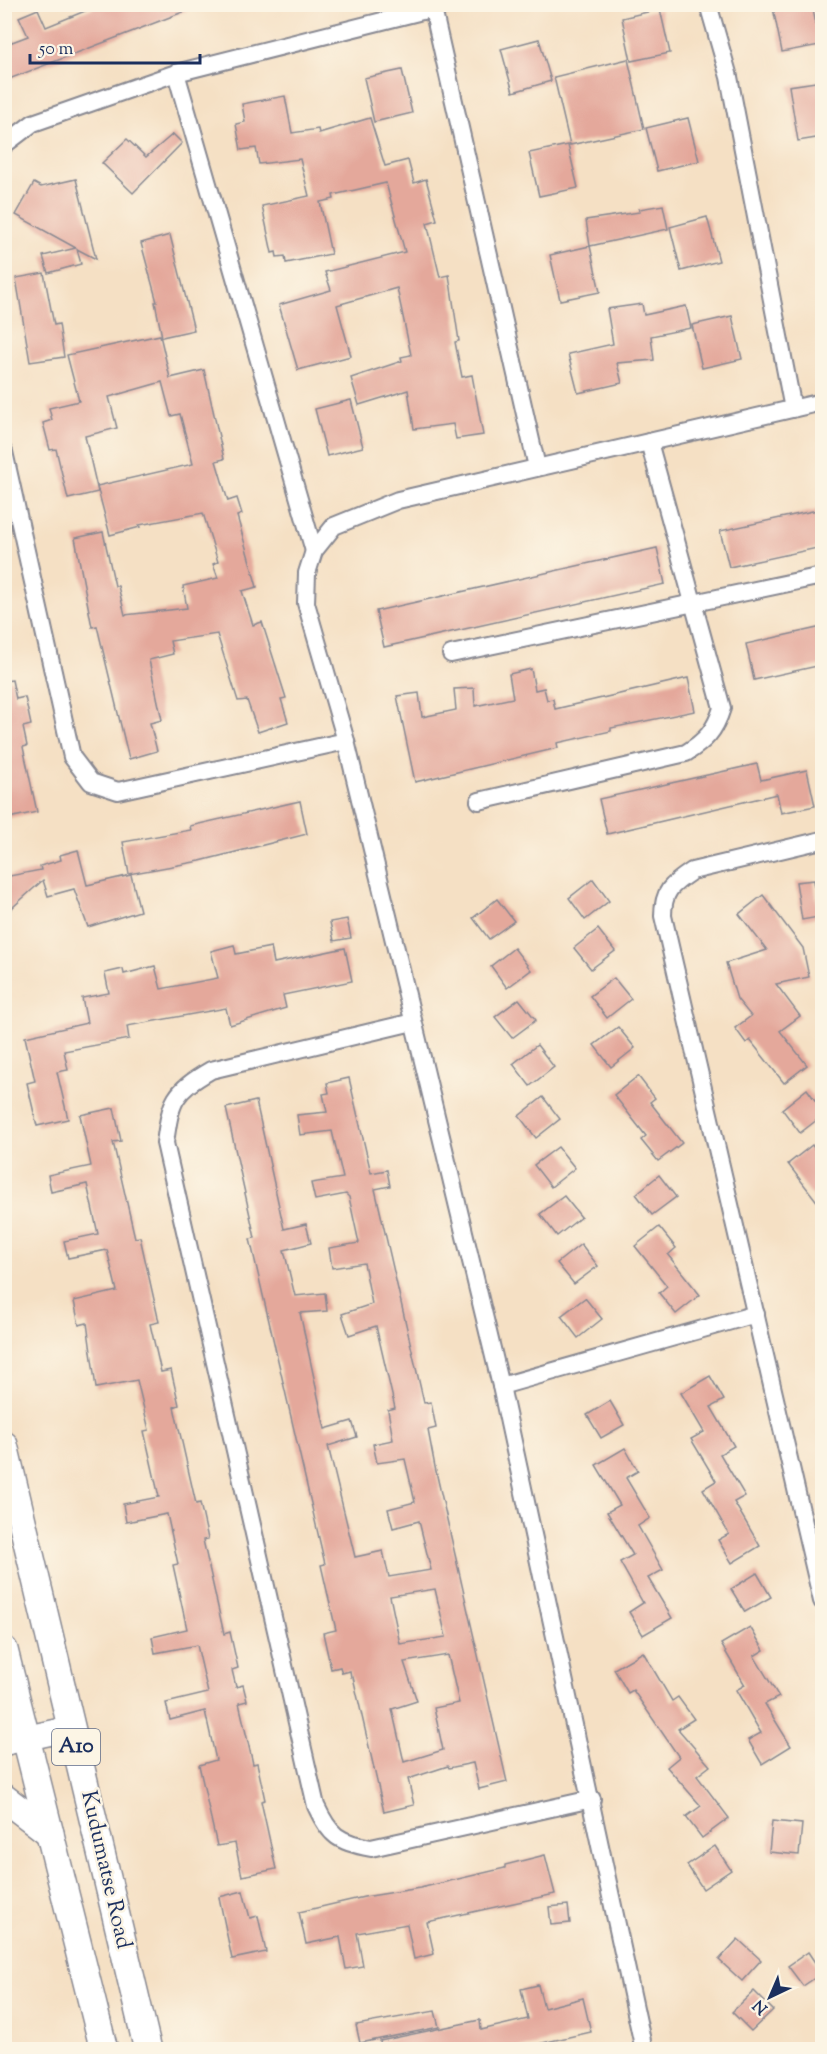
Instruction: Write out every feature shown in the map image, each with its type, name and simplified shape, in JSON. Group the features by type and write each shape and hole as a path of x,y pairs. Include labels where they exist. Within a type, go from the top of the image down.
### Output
{"main road":[{"name":"Kudumatse Road","path":"4,1445 148,2049"},
{"name":"Kudumatse Road","path":"4,1650 15,1740 50,1833 104,2049"},
{"path":"4,1798 50,1833"}],"street":[{"path":"4,145 33,123 176,73 450,4"},
{"path":"708,4 729,76 793,409"},
{"path":"432,9 537,467"},
{"path":"176,73 314,550"},
{"path":"644,2049 592,1799 501,1386 346,741 306,603 307,573 314,550 334,526 398,500 822,402"},
{"path":"479,801 686,753 703,742 716,727 722,708 649,442"},
{"path":"4,452 72,757 91,782 118,791 346,741"},
{"path":"451,654 822,576"},
{"path":"822,840 692,871 675,882 663,898 663,916 822,1601"},
{"path":"413,1022 211,1070 186,1084 170,1106 165,1143 316,1806 327,1829 345,1844 371,1848 592,1799"},
{"path":"501,1386 756,1314"},
{"path":"15,1740 72,1728"}],"building":[{"path":"102,4 196,7 4,81 4,45 28,36 19,17 38,9 46,27"},
{"path":"792,4 812,4 820,45 782,52 773,8"},
{"path":"660,9 670,53 631,61 622,18"},
{"path":"539,39 551,81 513,92 501,49"},
{"path":"628,59 644,129 570,145 554,77"},
{"path":"402,70 412,113 374,122 364,78"},
{"path":"822,81 822,137 798,141 789,86"},
{"path":"285,96 292,133 318,129 319,133 370,118 385,166 408,160 414,183 426,179 437,220 427,223 440,277 449,275 459,341 455,342 462,377 472,375 483,435 456,439 453,424 414,429 408,390 359,405 351,378 402,361 401,357 411,355 397,288 337,305 351,356 298,370 279,305 331,290 325,272 405,252 386,183 333,195 334,199 320,202 331,254 286,263 285,256 277,257 276,252 272,253 262,206 309,196 300,159 259,164 256,148 241,150 236,124 245,122 242,104"},
{"path":"688,118 699,161 657,171 646,128"},
{"path":"173,134 182,143 133,193 102,163 127,139 146,157"},
{"path":"568,145 578,188 539,196 529,153"},
{"path":"76,179 96,259 77,249 81,264 48,273 43,256 76,248 16,215 34,183 41,187"},
{"path":"663,205 668,229 590,246 586,220 640,212 639,209"},
{"path":"707,217 719,261 681,271 670,227"},
{"path":"170,235 194,330 162,337 155,302 157,302 141,243"},
{"path":"590,246 600,292 560,300 550,255"},
{"path":"44,273 54,325 59,324 64,357 30,362 16,278"},
{"path":"642,304 644,315 686,306 691,328 651,336 654,360 617,363 622,383 578,393 568,354 613,344 607,309"},
{"path":"732,316 742,359 702,368 692,325"},
{"path":"160,335 170,378 204,370 224,459 216,461 228,501 237,498 242,514 237,516 257,587 242,591 253,625 262,622 286,698 281,699 288,722 258,732 247,700 238,701 217,634 170,641 173,654 149,660 162,720 150,723 157,751 129,759 97,626 92,627 75,538 103,532 115,586 118,586 125,615 187,608 183,586 218,578 213,564 218,562 203,513 139,525 140,527 110,535 97,486 193,464 180,414 171,416 162,382 109,397 117,428 85,436 98,492 68,499 56,449 50,450 43,423 52,420 49,408 79,401 67,355"},
{"path":"351,400 363,447 327,456 315,409"},
{"path":"822,509 822,547 729,567 720,531"},
{"path":"657,548 665,584 384,647 376,611"},
{"path":"822,627 822,665 754,680 746,644"},
{"path":"531,669 535,690 544,688 547,700 553,699 555,709 688,678 695,711 611,728 611,731 557,743 558,748 415,782 397,696 419,693 422,717 456,710 454,689 474,688 475,706 513,698 509,674"},
{"path":"12,680 16,699 25,697 31,725 23,727 27,746 23,747 37,812 4,819 4,681"},
{"path":"757,764 761,780 807,770 815,806 781,813 777,794 607,834 599,799"},
{"path":"300,801 307,834 200,861 129,874 123,842 191,830 190,826"},
{"path":"78,850 87,885 131,875 140,911 88,927 74,889 48,896 43,880 4,915 4,877 41,870 40,866 61,860 60,855"},
{"path":"593,879 609,901 585,920 569,898"},
{"path":"814,880 819,917 802,920 796,882"},
{"path":"763,895 803,948 809,977 776,984 800,1016 780,1031 807,1065 784,1083 750,1040 746,1043 735,1028 751,1016 737,999 726,963 767,950 739,914"},
{"path":"497,899 514,921 489,939 473,918"},
{"path":"347,919 351,938 334,941 330,922"},
{"path":"598,929 615,951 591,969 574,948"},
{"path":"234,945 236,954 271,947 274,963 345,948 352,981 283,995 286,1008 230,1025 226,1008 127,1026 129,1039 64,1051 68,1070 57,1072 68,1119 37,1126 27,1083 35,1081 25,1037 87,1023 82,998 109,993 105,973 123,969 124,974 155,966 161,989 218,978 211,951"},
{"path":"514,948 531,970 507,988 491,966"},
{"path":"614,978 631,999 607,1018 590,996"},
{"path":"519,999 536,1020 512,1038 495,1017"},
{"path":"618,1027 635,1048 611,1067 594,1045"},
{"path":"537,1045 554,1067 530,1086 513,1064"},
{"path":"638,1076 655,1098 650,1102 682,1143 658,1161 641,1140 646,1136 614,1095"},
{"path":"349,1078 371,1173 387,1170 390,1186 375,1189 424,1403 431,1402 436,1428 428,1430 435,1467 507,1782 479,1789 473,1763 449,1768 448,1766 408,1779 414,1805 384,1812 353,1677 350,1671 342,1673 340,1667 331,1669 323,1633 336,1630 321,1565 325,1564 250,1239 255,1238 226,1108 256,1101 284,1229 306,1224 311,1243 284,1250 295,1296 325,1293 327,1311 300,1313 325,1429 352,1421 357,1437 328,1446 355,1557 383,1551 389,1577 431,1570 419,1521 393,1528 388,1509 415,1502 405,1459 377,1463 373,1444 393,1440 388,1410 395,1408 376,1326 349,1335 342,1314 372,1304 364,1263 332,1268 329,1248 359,1243 349,1197 346,1194 315,1200 311,1183 343,1178 332,1131 300,1135 297,1115 327,1112 323,1094 329,1093 327,1083","holes":["435,1589 446,1637 400,1644 390,1596","448,1655 459,1703 434,1708 443,1750 404,1762 392,1709 417,1701 404,1662"]},
{"path":"807,1089 822,1110 822,1116 800,1133 782,1109"},
{"path":"543,1097 560,1119 536,1138 519,1116"},
{"path":"114,1108 121,1141 113,1142 135,1238 140,1237 159,1322 150,1324 161,1372 171,1370 179,1405 174,1407 196,1504 200,1503 208,1539 203,1540 224,1634 230,1632 238,1668 232,1670 236,1687 243,1685 247,1701 239,1703 253,1764 257,1763 265,1800 261,1801 276,1869 242,1876 235,1843 217,1846 199,1765 216,1760 205,1711 170,1720 166,1703 208,1693 197,1645 155,1653 152,1637 187,1629 173,1565 178,1564 167,1514 126,1522 123,1504 159,1497 144,1431 149,1430 137,1380 96,1388 87,1323 79,1325 74,1301 117,1291 107,1250 68,1258 64,1241 98,1234 87,1184 51,1192 48,1175 91,1166 80,1115"},
{"path":"812,1145 822,1159 822,1208 788,1164"},
{"path":"558,1147 575,1168 551,1187 534,1165"},
{"path":"659,1175 676,1197 652,1215 636,1194"},
{"path":"564,1196 581,1217 557,1236 540,1214"},
{"path":"659,1227 676,1248 668,1255 700,1295 676,1314 659,1293 667,1286 635,1246"},
{"path":"581,1244 598,1266 574,1284 557,1263"},
{"path":"585,1298 602,1319 578,1338 561,1316"},
{"path":"710,1376 724,1400 711,1407 734,1446 720,1454 745,1496 734,1502 760,1546 732,1563 718,1540 729,1534 703,1489 716,1481 691,1439 704,1432 681,1393"},
{"path":"610,1401 624,1425 601,1438 587,1415"},
{"path":"625,1448 638,1471 626,1478 650,1518 638,1526 663,1570 648,1578 672,1618 643,1635 629,1612 643,1603 620,1562 633,1555 607,1512 620,1505 596,1465"},
{"path":"757,1573 771,1597 745,1612 731,1589"},
{"path":"750,1627 764,1650 754,1656 779,1697 765,1704 791,1746 762,1764 748,1740 761,1733 736,1690 745,1685 721,1644"},
{"path":"643,1652 672,1701 678,1697 694,1719 678,1729 710,1766 697,1776 729,1818 702,1838 686,1817 701,1806 667,1767 679,1757 633,1690 628,1693 614,1669"},
{"path":"772,1821 802,1824 799,1855 769,1852"},
{"path":"715,1846 731,1870 703,1889 687,1865"},
{"path":"545,1855 555,1894 427,1922 434,1954 414,1959 407,1924 357,1933 363,1966 346,1969 340,1937 306,1944 299,1912 364,1897 420,1888 505,1868 505,1865"},
{"path":"243,1891 250,1918 258,1916 266,1952 232,1959 219,1897"},
{"path":"568,1905 570,1923 551,1925 549,1907"},
{"path":"738,1939 761,1960 742,1981 719,1960"},
{"path":"808,1952 822,1973 803,1986 788,1966"},
{"path":"538,1985 544,2008 583,1998 591,2032 516,2049 381,2049 380,2041 480,2020 481,2030 528,2019 521,1989"},
{"path":"754,1991 773,2010 751,2031 732,2012"},
{"path":"435,2011 439,2027 360,2043 356,2025"}]}
